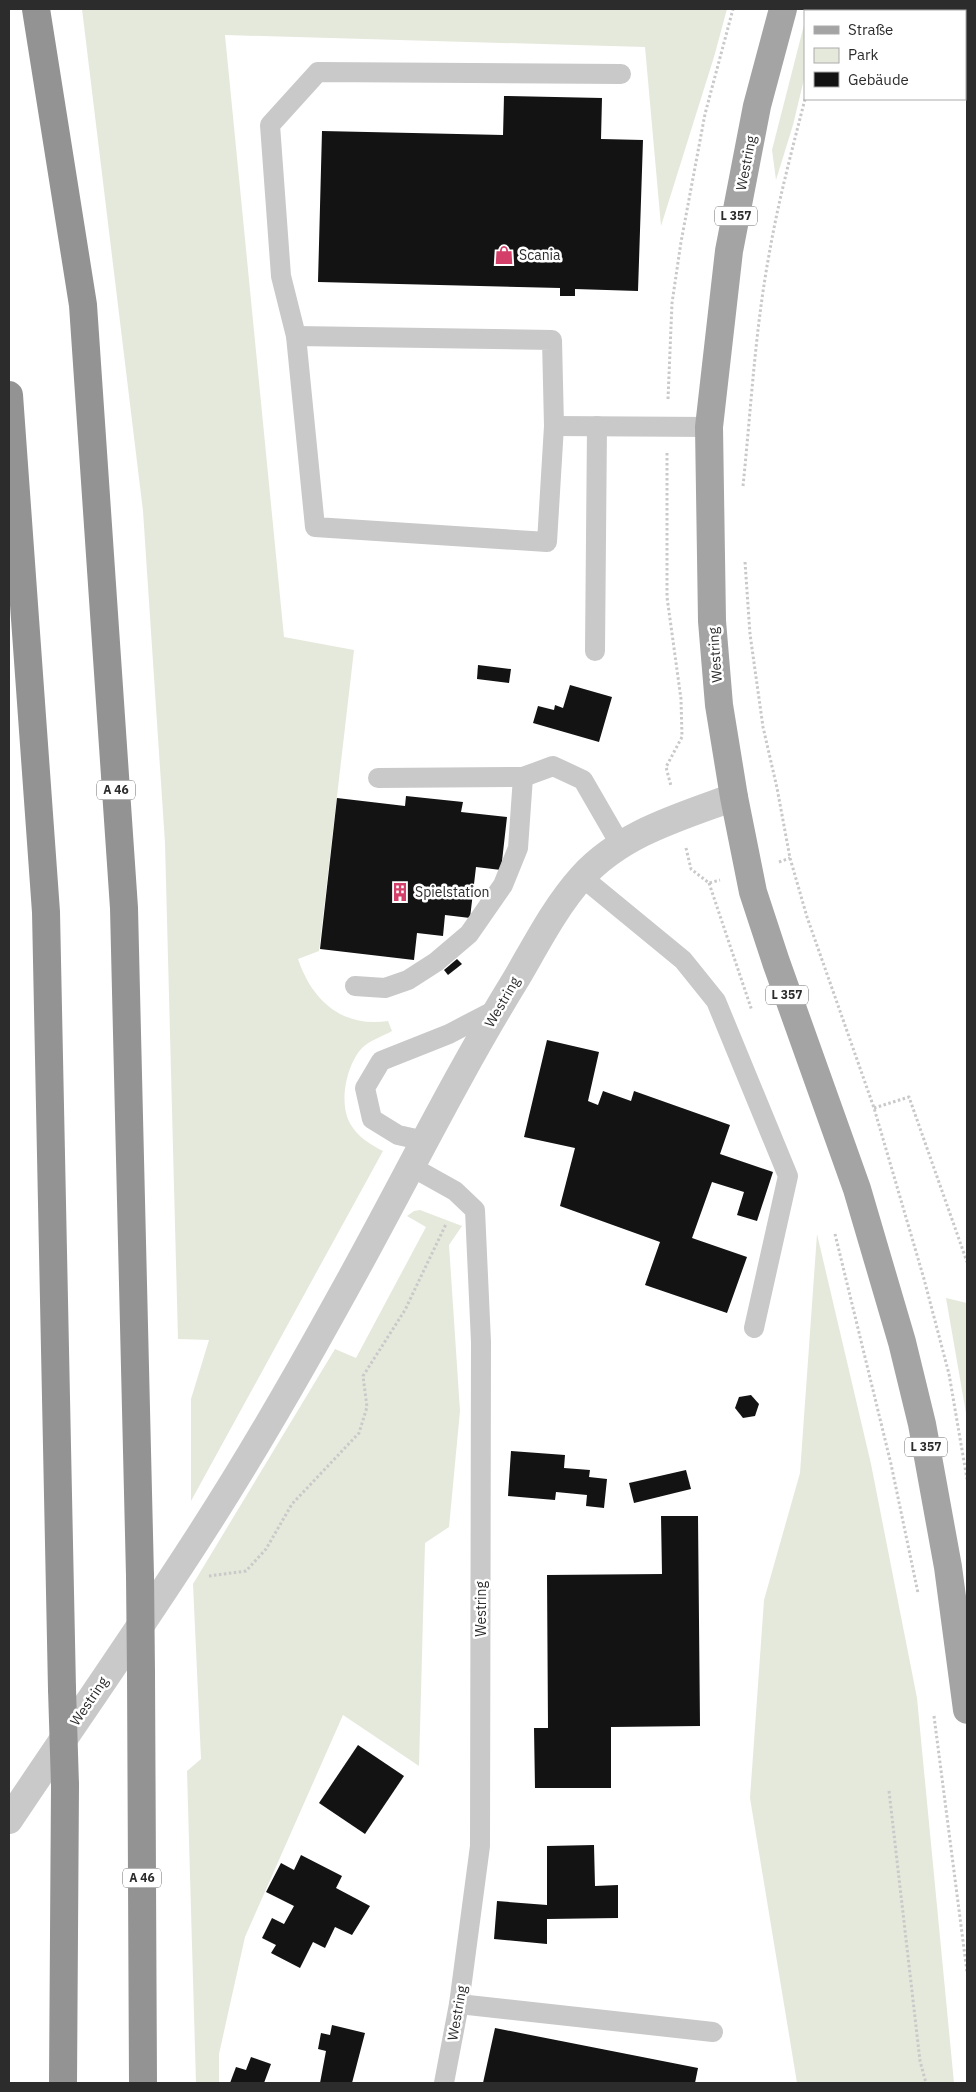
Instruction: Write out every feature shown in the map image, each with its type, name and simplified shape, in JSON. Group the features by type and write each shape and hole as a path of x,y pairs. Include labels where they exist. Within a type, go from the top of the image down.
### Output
{"highway":[{"name":"A 46","path":"36,9 83,305 124,908 140,1576 144,2083"},
{"path":"9,395 46,912 65,1785 63,2083"}],"main road":[{"name":"Westring","path":"734,797 719,705 712,621 709,427 729,251 757,106 783,9"},
{"name":"L 357","path":"734,797 753,892 782,980 857,1189 904,1351 922,1424 948,1567 967,1710"}],"street":[{"name":"Westring","path":"9,1820 174,1574 266,1428 340,1299 497,1009 558,909 582,877 620,844 652,828 734,797"}],"lane":[{"path":"296,336 552,340 554,426 547,542 315,527 296,336 281,276 270,125 318,72 621,74"},
{"path":"554,426 709,427"},
{"path":"595,651 597,426"},
{"path":"378,778 523,777 553,766 583,780 620,844"},
{"path":"355,986 385,988 408,980 436,962 469,934 503,885 518,848 523,777"},
{"path":"582,877 683,960 716,1001 788,1176 754,1328"},
{"path":"425,1142 398,1135 372,1119 365,1088 381,1060 449,1034 497,1009"},
{"name":"Westring","path":"412,1167 455,1192 475,1210 481,1342 480,1846 459,2004 444,2083"},
{"path":"459,2004 713,2032"}],"path":[{"path":"743,492 768,256 805,100"},
{"path":"745,559 750,634 763,727 790,858 807,917 874,1108 938,1326 949,1374 967,1479"},
{"path":"709,883 754,1016"},
{"path":"874,1108 909,1097 967,1262"},
{"path":"174,1574 216,1576 246,1570 266,1549 292,1504 359,1433 367,1407 363,1376 406,1310 446,1227 455,1192"},
{"path":"835,1232 891,1464 918,1597"},
{"path":"934,1715 967,1972"},
{"path":"889,1791 920,2061 926,2083"}],"green space":[{"path":"82,9 727,9 714,57 661,226 645,47 225,35 284,637 354,650 319,951 298,959 312,987 331,1008 343,1016 357,1020 372,1022 388,1021 392,1031 368,1043 356,1055 348,1075 345,1096 347,1117 351,1125 365,1140 383,1151 191,1501 191,1399 209,1340 178,1339 165,843 143,511"},
{"path":"804,25 804,79 793,125 776,180 772,150"},
{"path":"420,1210 462,1226 449,1245 460,1411 449,1527 425,1543 419,1766 343,1715 245,1937 219,2054 219,2083 196,2083 187,1771 201,1759 193,1584 335,1349 356,1358 426,1227 407,1216 414,1211"},
{"path":"817,1234 871,1464 917,1698 954,2083 797,2083 750,1798 764,1600 800,1473"},
{"path":"946,1298 967,1303 967,1419"}],"building":[{"path":"504,96 602,98 601,139 643,140 638,291 575,289 575,296 560,296 560,288 318,282 322,131 503,135"},
{"path":"478,665 511,669 509,683 477,679"},
{"path":"570,685 612,697 599,742 533,723 538,706 554,710 555,705 563,708"},
{"name":"Spielstation","path":"406,796 463,802 461,812 507,817 501,870 476,867 470,918 445,915 443,936 417,933 414,960 320,949 337,798 405,806"},
{"path":"457,959 462,964 448,975 444,970"},
{"path":"547,1040 599,1052 588,1101 598,1105 603,1091 631,1101 634,1091 730,1125 720,1154 773,1172 757,1221 737,1215 744,1192 712,1182 692,1238 747,1257 727,1313 645,1285 660,1242 560,1206 575,1148 524,1137"},
{"path":"751,1395 759,1404 755,1416 743,1418 735,1408 739,1397"},
{"path":"511,1451 565,1455 564,1468 590,1470 589,1477 607,1479 604,1508 586,1506 587,1495 556,1492 555,1500 508,1496"},
{"path":"686,1470 691,1489 634,1503 629,1483"},
{"path":"661,1516 698,1516 700,1726 611,1727 611,1788 535,1788 534,1728 548,1728 547,1575 662,1574"},
{"path":"358,1745 404,1776 365,1834 319,1803"},
{"path":"594,1845 595,1886 618,1885 618,1918 547,1919 547,1944 494,1939 497,1901 547,1905 547,1846"},
{"path":"301,1855 342,1876 336,1888 370,1906 352,1935 335,1927 325,1948 313,1942 300,1968 271,1953 276,1945 262,1938 272,1918 284,1924 294,1906 266,1892 281,1863 294,1870"},
{"path":"332,2025 365,2033 352,2083 320,2083 326,2051 318,2049 321,2033 330,2035"},
{"path":"495,2028 698,2068 695,2083 483,2083"},
{"path":"251,2057 271,2064 264,2083 230,2083 236,2067 246,2070"}],"place":[{"name":"Scania","path":"504,255"},
{"name":"Spielstation","path":"400,892"}]}
